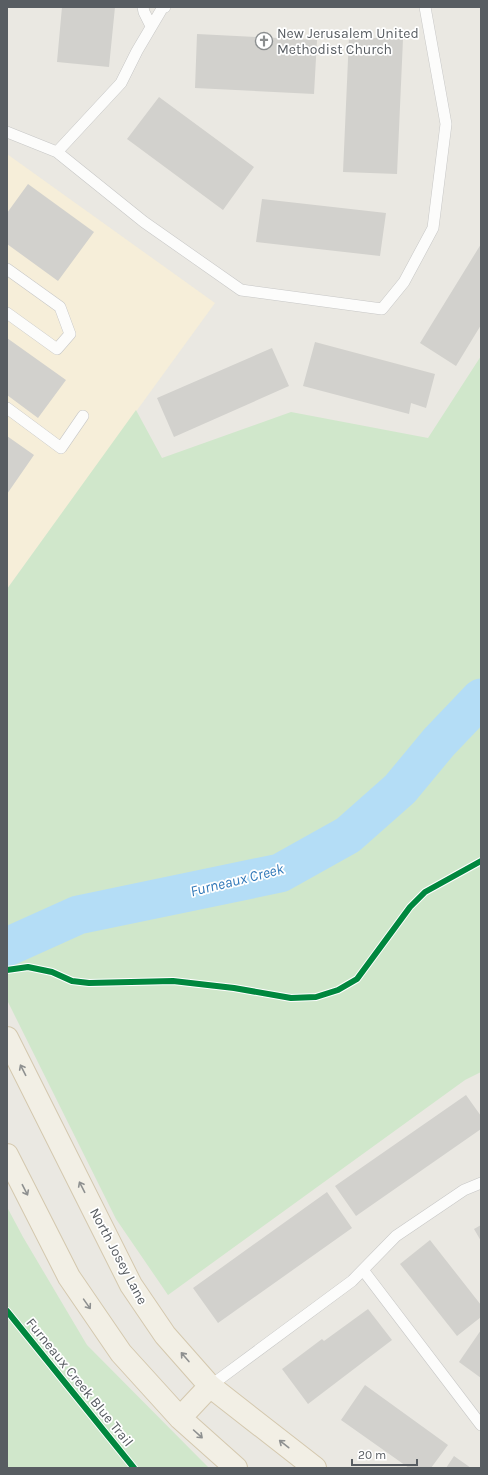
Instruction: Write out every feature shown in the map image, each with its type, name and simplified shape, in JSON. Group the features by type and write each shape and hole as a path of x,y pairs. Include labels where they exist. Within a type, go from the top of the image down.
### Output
{"main road":[{"name":"North Josey Lane","path":"7,1038 131,1285 165,1335 210,1386 315,1468"},
{"path":"7,1155 69,1277 121,1353 180,1418 236,1468"},
{"path":"180,1418 210,1386"}],"lane":[{"path":"143,7 151,26"},
{"path":"57,152 121,83 151,26 165,7"},
{"path":"7,132 57,152 144,222 241,290 382,309 404,282 433,228 446,124 425,7"},
{"path":"7,270 60,307 70,334 57,349 7,313"},
{"path":"7,408 61,448 82,416"},
{"path":"210,1386 352,1281 396,1236 464,1190 481,1183"},
{"path":"363,1270 481,1425"}],"shaded area":[{"path":"7,154 215,303 7,589"}],"green space":[{"path":"481,356 481,1072 465,1080 168,1295 116,1219 7,1000 7,589 136,410 162,458 291,412 428,438"},
{"path":"7,1207 23,1237 87,1345 209,1468 7,1468"}],"building":[{"path":"62,7 115,7 109,67 57,62"},
{"path":"197,34 317,40 314,94 195,88"},
{"path":"349,37 403,39 397,174 343,172"},
{"path":"159,97 254,167 223,210 127,139"},
{"path":"28,184 94,232 58,281 7,244 7,213"},
{"path":"262,199 386,213 380,256 256,242"},
{"path":"481,244 481,325 456,366 420,343"},
{"path":"7,338 66,380 38,418 7,395"},
{"path":"315,342 435,374 426,408 411,403 409,414 303,386"},
{"path":"272,348 289,386 174,437 157,398"},
{"path":"7,436 34,455 7,494"},
{"path":"466,1095 481,1116 481,1129 356,1216 335,1186"},
{"path":"327,1192 352,1228 218,1323 193,1288"},
{"path":"481,1225 481,1241 474,1229"},
{"path":"430,1240 481,1305 481,1317 457,1336 400,1264"},
{"path":"368,1309 392,1340 308,1404 282,1369 322,1339 324,1341"},
{"path":"481,1330 481,1378 459,1362"},
{"path":"365,1385 448,1445 431,1468 409,1468 341,1420"},
{"path":"454,1456 471,1468 446,1468"}],"waterway":[{"name":"Furneaux Creek","path":"7,947 78,915 280,873 348,835 400,789 439,742 481,698"}],"cycle path":[{"path":"7,970 28,967 52,972 72,981 89,983 173,981 234,988 291,998 316,997 338,990 357,979 410,907 425,892 481,861"},
{"name":"Furneaux Creek Blue Trail","path":"7,1311 134,1468"}],"place":[{"name":"New Jerusalem United Methodist Church","path":"264,41"}]}
